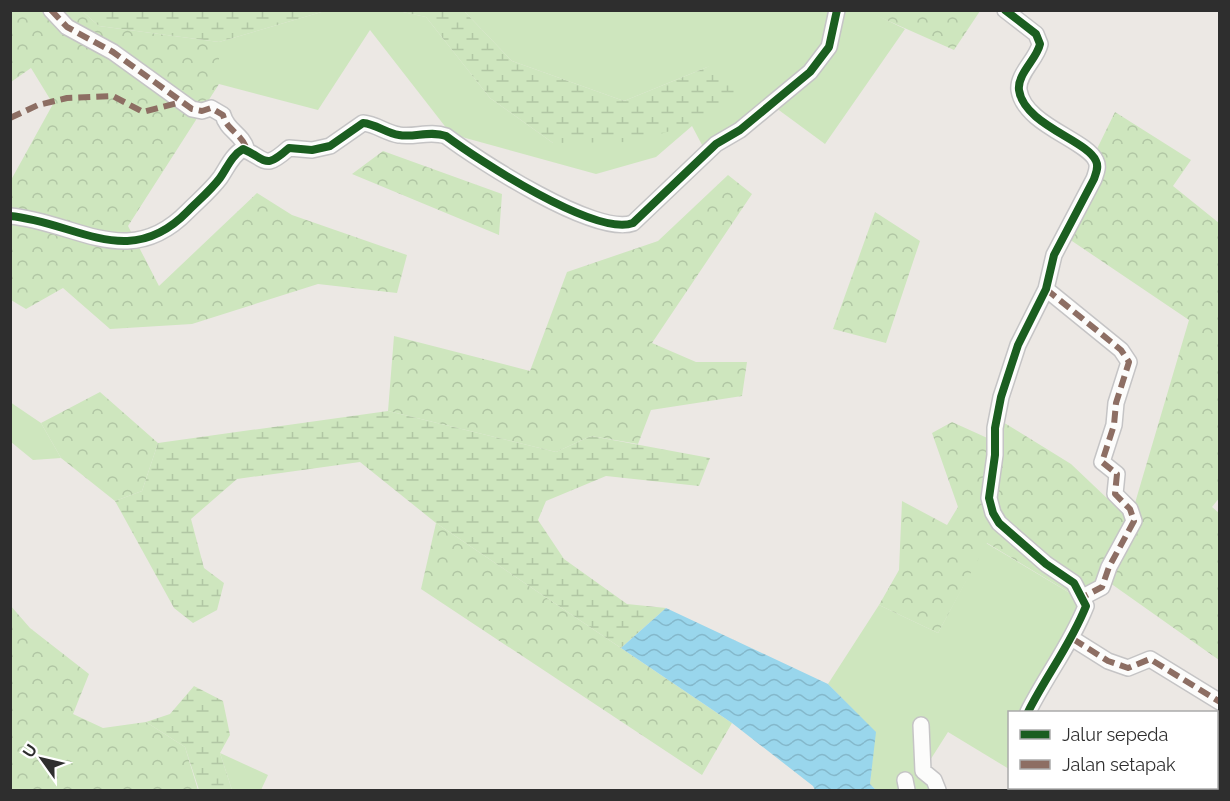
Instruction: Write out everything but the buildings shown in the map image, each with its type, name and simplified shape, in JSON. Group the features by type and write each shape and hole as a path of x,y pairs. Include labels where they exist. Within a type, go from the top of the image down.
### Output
{"street":[{"path":"51,10 66,27 113,52 192,109 202,111 211,108 223,115 226,124 243,139 247,150 264,162 273,162 289,148 312,150 330,146 363,123 374,124 398,135 439,133 482,163 564,206 606,224 625,226 633,223 716,144 740,130 810,72 828,47 837,10"},
{"path":"1009,12 1036,34 1040,44 1019,83 1024,102 1041,121 1093,156 1097,166 1094,179 1054,255 1046,289 1018,345 1001,397 995,428 995,455 988,498 999,523 1046,564 1074,583 1086,606 1073,639 1044,680 1028,711"},
{"path":"10,216 26,217 102,241 134,241 168,228 186,214 219,179 237,152 247,150"},
{"path":"1046,289 1121,350 1129,362 1116,403 1114,425 1102,462 1117,474 1115,494 1130,509 1134,521 1109,567 1102,587 1083,597"},
{"path":"1073,639 1108,661 1128,668 1150,659 1220,702"},
{"path":"921,725 923,771 934,780 938,790"}],"green space":[{"path":"866,10 905,29 825,144 772,105 710,160 692,126 656,157 596,174 451,134 370,30 318,110 219,84 219,42 325,11 398,11 426,17 490,98 553,143 710,66 624,101 512,61 464,11"},
{"path":"10,11 82,11 99,26 219,42 219,84 128,226 159,286 257,193 292,215 407,255 397,293 318,284 192,324 110,329 63,288 26,309 11,300 11,180 53,104 31,68 11,82"},
{"path":"82,11 325,11 219,42 99,26"},
{"path":"398,11 464,11 512,61 624,101 710,66 747,91 692,125 631,142 553,143 490,98 426,17"},
{"path":"866,11 980,11 954,50"},
{"path":"1115,112 1191,160 1173,186 1219,223 1220,497 1212,507 1219,513 1219,660 1103,578 1090,605 987,543 938,633 879,605 899,570 902,501 947,525 958,507 932,433 952,422 994,441 998,419 1071,464 1130,520 1189,320 1069,239 1094,155"},
{"path":"383,151 502,194 499,235 352,174"},
{"path":"728,175 752,194 652,343 696,362 747,362 742,396 651,410 638,444 591,436 556,452 388,411 394,336 530,371 567,272 658,241"},
{"path":"875,212 920,241 886,343 833,329"},
{"path":"100,392 158,443 142,491 115,501 61,458 41,423"},
{"path":"10,402 41,423 61,458 33,460 11,442"},
{"path":"388,411 556,452 591,436 710,458 699,486 606,476 546,501 538,520 564,559 627,604 666,608 621,648 436,523 360,462 237,479 191,519 204,568 224,583 217,610 193,623 174,608 115,501 142,491 158,443"},
{"path":"436,523 732,723 702,775 421,589"},
{"path":"986,543 1090,605 1030,711 1008,711 1008,768 948,732 920,776 936,790 876,790 870,784 875,732 828,684 879,605 938,633"},
{"path":"10,605 30,628 89,674 73,714 103,728 146,722 185,747 198,790 11,790"},
{"path":"194,686 223,701 230,735 220,753 232,790 199,790 185,747 146,722 170,714"},
{"path":"220,753 268,775 261,790 232,790"},
{"path":"1219,762 1219,790 1159,789 1218,789"}],"water":[{"path":"666,608 828,684 876,732 870,784 876,790 815,790 813,786 732,723 621,648"},
{"path":"1066,789 1161,790 1068,790"}],"marked path":[{"path":"51,10 67,27 113,52 192,109 202,111 211,108 223,115 247,150"},
{"path":"10,118 38,105 67,98 113,96 143,112 181,102"},
{"path":"1046,289 1121,350 1129,362 1116,403 1114,425 1102,462 1117,474 1115,494 1130,509 1134,521 1109,567 1102,587 1083,597"},
{"path":"1073,639 1108,661 1128,668 1150,659 1220,702"}],"cycle path":[{"path":"10,216 34,220 102,239 123,241 145,238 166,229 188,211 213,187 233,158 243,149 270,161 289,148 312,150 330,146 363,123 399,135 440,134 446,136 509,178 566,208 593,219 616,224 633,223 716,144 740,130 810,72 829,47 837,10"},
{"path":"1005,10 1036,34 1040,44 1019,84 1023,102 1043,122 1090,153 1097,166 1094,179 1054,255 1046,289 1018,345 1001,397 995,428 995,455 989,498 993,513 999,523 1046,564 1074,583 1086,606 1073,634 1029,711"}]}
